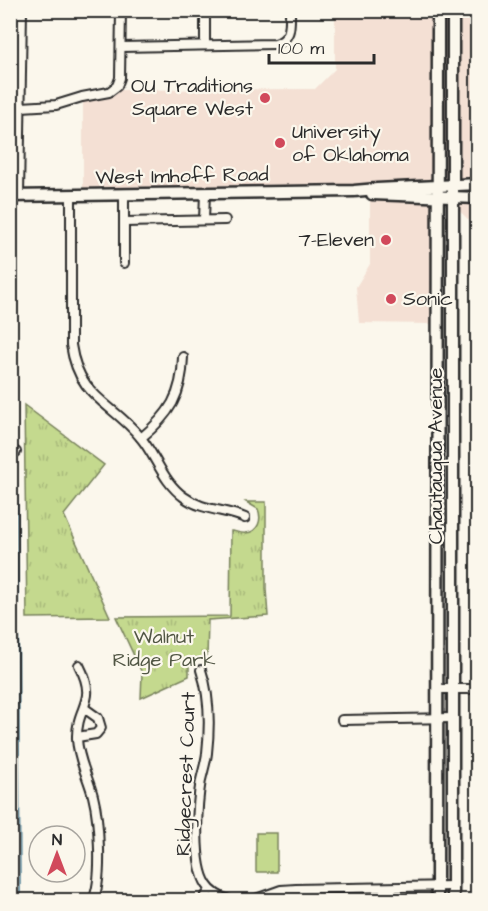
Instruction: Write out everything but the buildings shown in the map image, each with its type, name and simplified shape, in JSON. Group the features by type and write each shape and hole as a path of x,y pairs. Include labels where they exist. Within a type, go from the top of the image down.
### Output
{"main road":[{"name":"Chautauqua Avenue","path":"437,900 438,10"},
{"name":"Chautauqua Avenue","path":"453,10 453,900"},
{"path":"437,190 452,185 477,184"},
{"path":"437,190 452,197 477,198"},
{"name":"West Imhoff Road","path":"15,196 354,192 386,196 437,190"}],"street":[{"path":"15,196 21,108 22,10"},
{"path":"21,108 57,105 109,92 117,86 120,78 121,10"},
{"path":"205,10 205,45"},
{"path":"121,47 275,44 286,39 290,26 290,10"},
{"path":"204,220 205,193"},
{"path":"124,194 124,263"},
{"path":"70,195 71,333 76,370 89,391 141,438 165,478 176,491 195,504 245,518"},
{"path":"123,222 225,220"},
{"path":"141,438 161,419 174,402 181,382 183,357"},
{"path":"79,665 88,690 78,724 77,737 81,762 91,788 97,817 98,884 93,900"},
{"name":"Ridgecrest Court","path":"201,670 207,688 207,755 199,790 198,862 202,877 210,890"},
{"path":"438,689 477,689"},
{"path":"77,737 96,734 101,728 98,718 84,708"},
{"path":"342,720 453,718"},
{"path":"253,900 281,890 453,886"},
{"path":"204,900 210,890 229,900"}],"shaded area":[{"name":"University of Oklahoma","path":"335,11 477,11 477,228 432,184 83,189 83,102 108,97 119,90 315,89 335,69"},
{"path":"370,198 432,199 433,324 359,323 356,287 370,264"}],"green space":[{"path":"24,405 104,465 64,515 110,617 27,618"},
{"name":"Walnut Ridge Park","path":"246,502 266,502 268,616 208,620 207,659 195,658 189,666 189,676 141,698 142,673 116,617 230,616 231,531 250,532 257,528 260,517 258,509"},
{"path":"256,833 277,833 277,872 256,872"}],"waterway":[{"path":"17,484 20,900"}],"place":[{"name":"OU Traditions Square West","path":"265,98"},
{"name":"University of Oklahoma","path":"280,143"},
{"name":"7-Eleven","path":"386,240"},
{"name":"Sonic","path":"391,299"}]}
